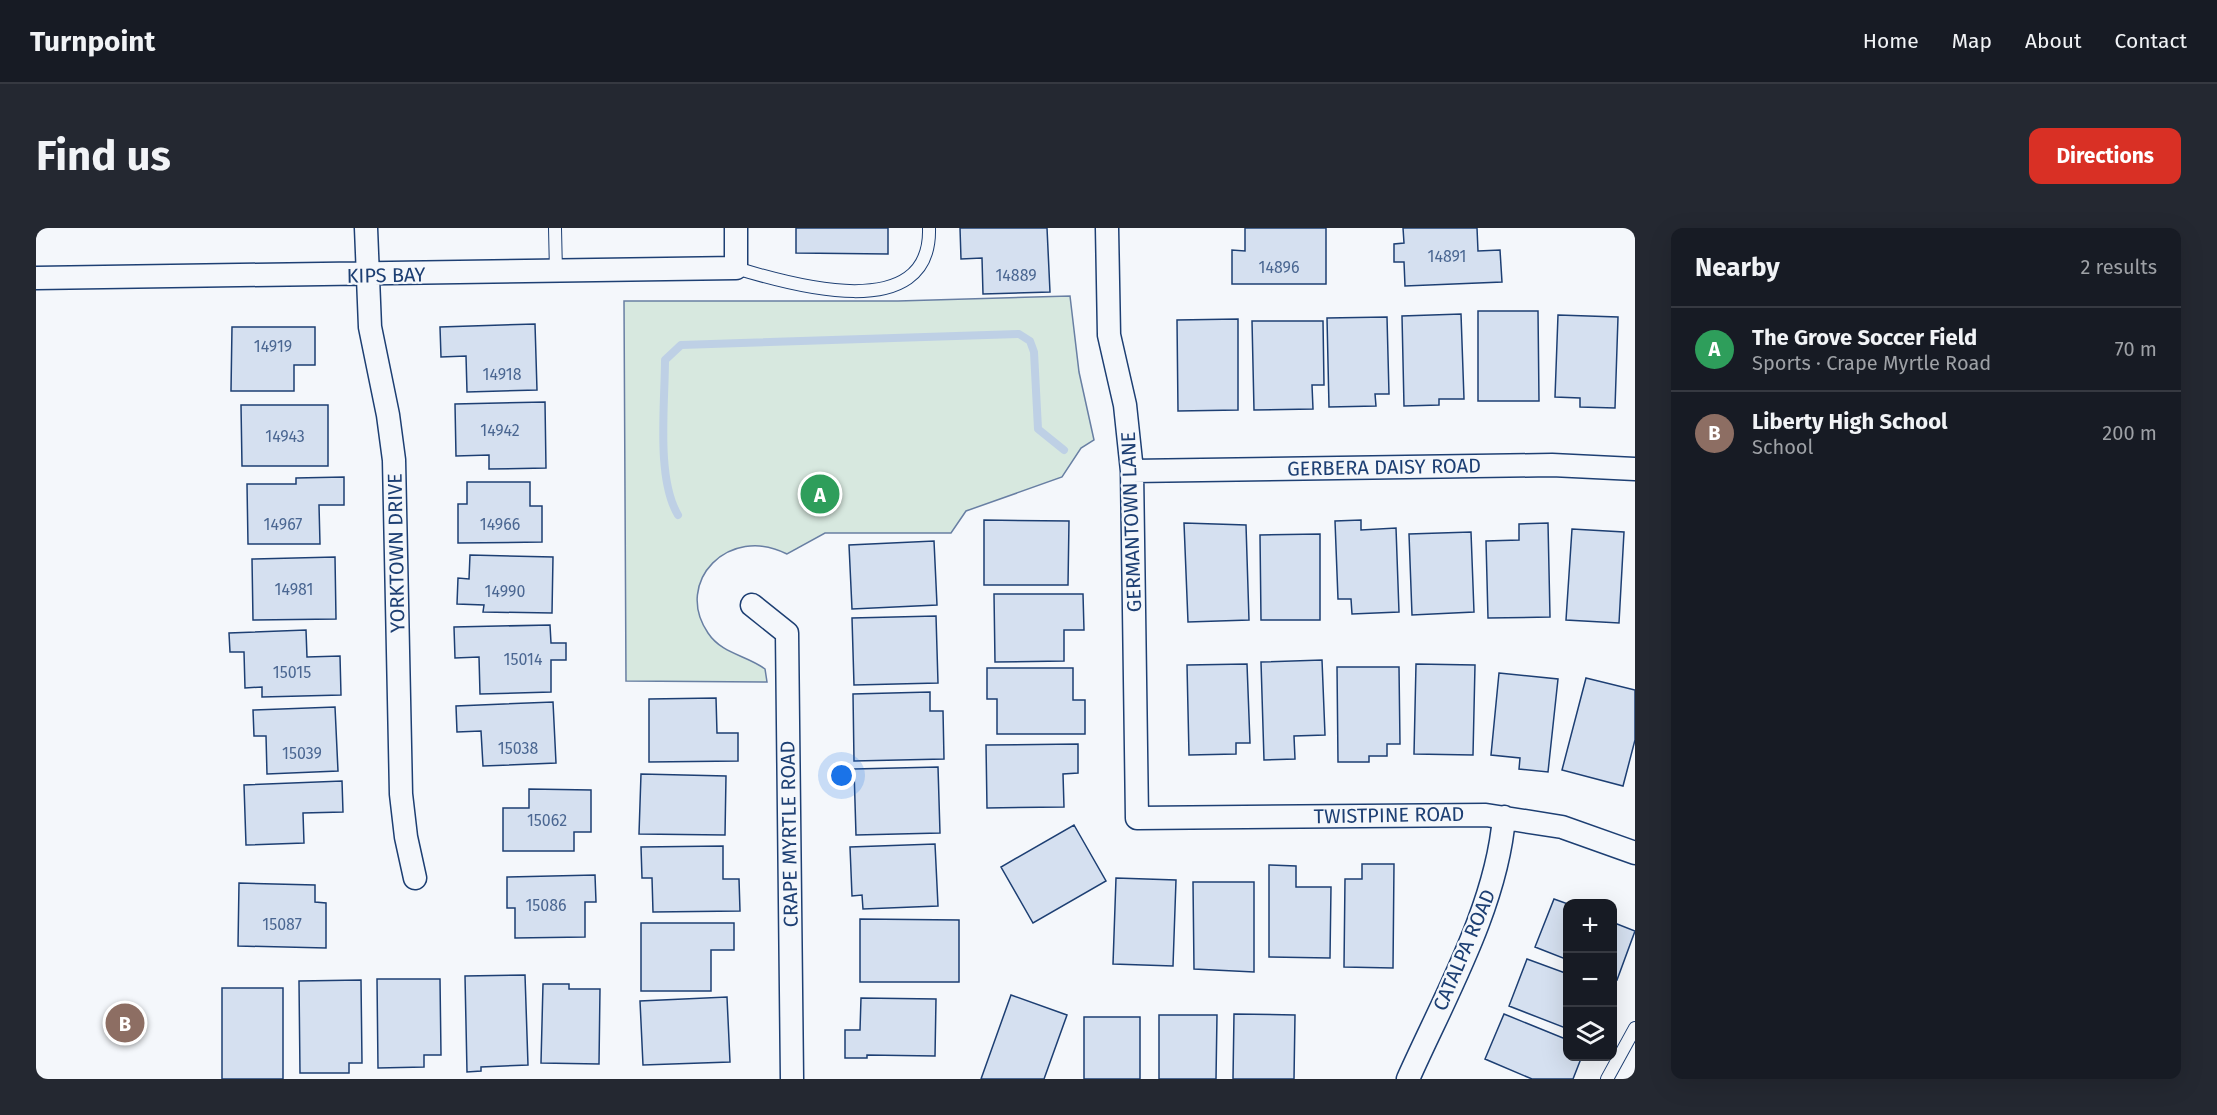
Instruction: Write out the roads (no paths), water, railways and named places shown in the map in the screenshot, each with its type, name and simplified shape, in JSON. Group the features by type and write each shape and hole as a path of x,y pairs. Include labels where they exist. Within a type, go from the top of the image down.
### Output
{"street":[{"name":"YORKTOWN DRIVE","path":"366,228 372,345 388,415 394,460 401,794 406,837 415,878"},
{"path":"736,228 736,268"},
{"name":"GERMANTOWN LANE","path":"1107,228 1109,335 1125,405 1132,471 1137,819"},
{"name":"KIPS BAY","path":"36,278 736,268"},
{"name":"GERBERA DAISY ROAD","path":"1132,471 1552,465 1635,469"},
{"name":"CRAPE MYRTLE ROAD","path":"752,605 787,633 792,1079"},
{"name":"TWISTPINE ROAD","path":"1137,819 1451,814 1504,817 1581,832 1635,852"},
{"name":"CATALPA ROAD","path":"1408,1079 1485,904 1498,861 1504,817"}],"lane":[{"path":"555,228 556,272"},
{"path":"736,268 794,286 823,290 872,289 900,282 916,273 925,260 929,228"},
{"path":"1607,1079 1635,1029"}],"waterway":[{"path":"678,515 671,500 667,481 663,419 665,360 681,345 1019,334 1030,341 1034,352 1038,429 1064,450"}],"place":[{"name":"The Grove Soccer Field","path":"820,494"},
{"name":"Liberty High School","path":"125,1023"}]}
